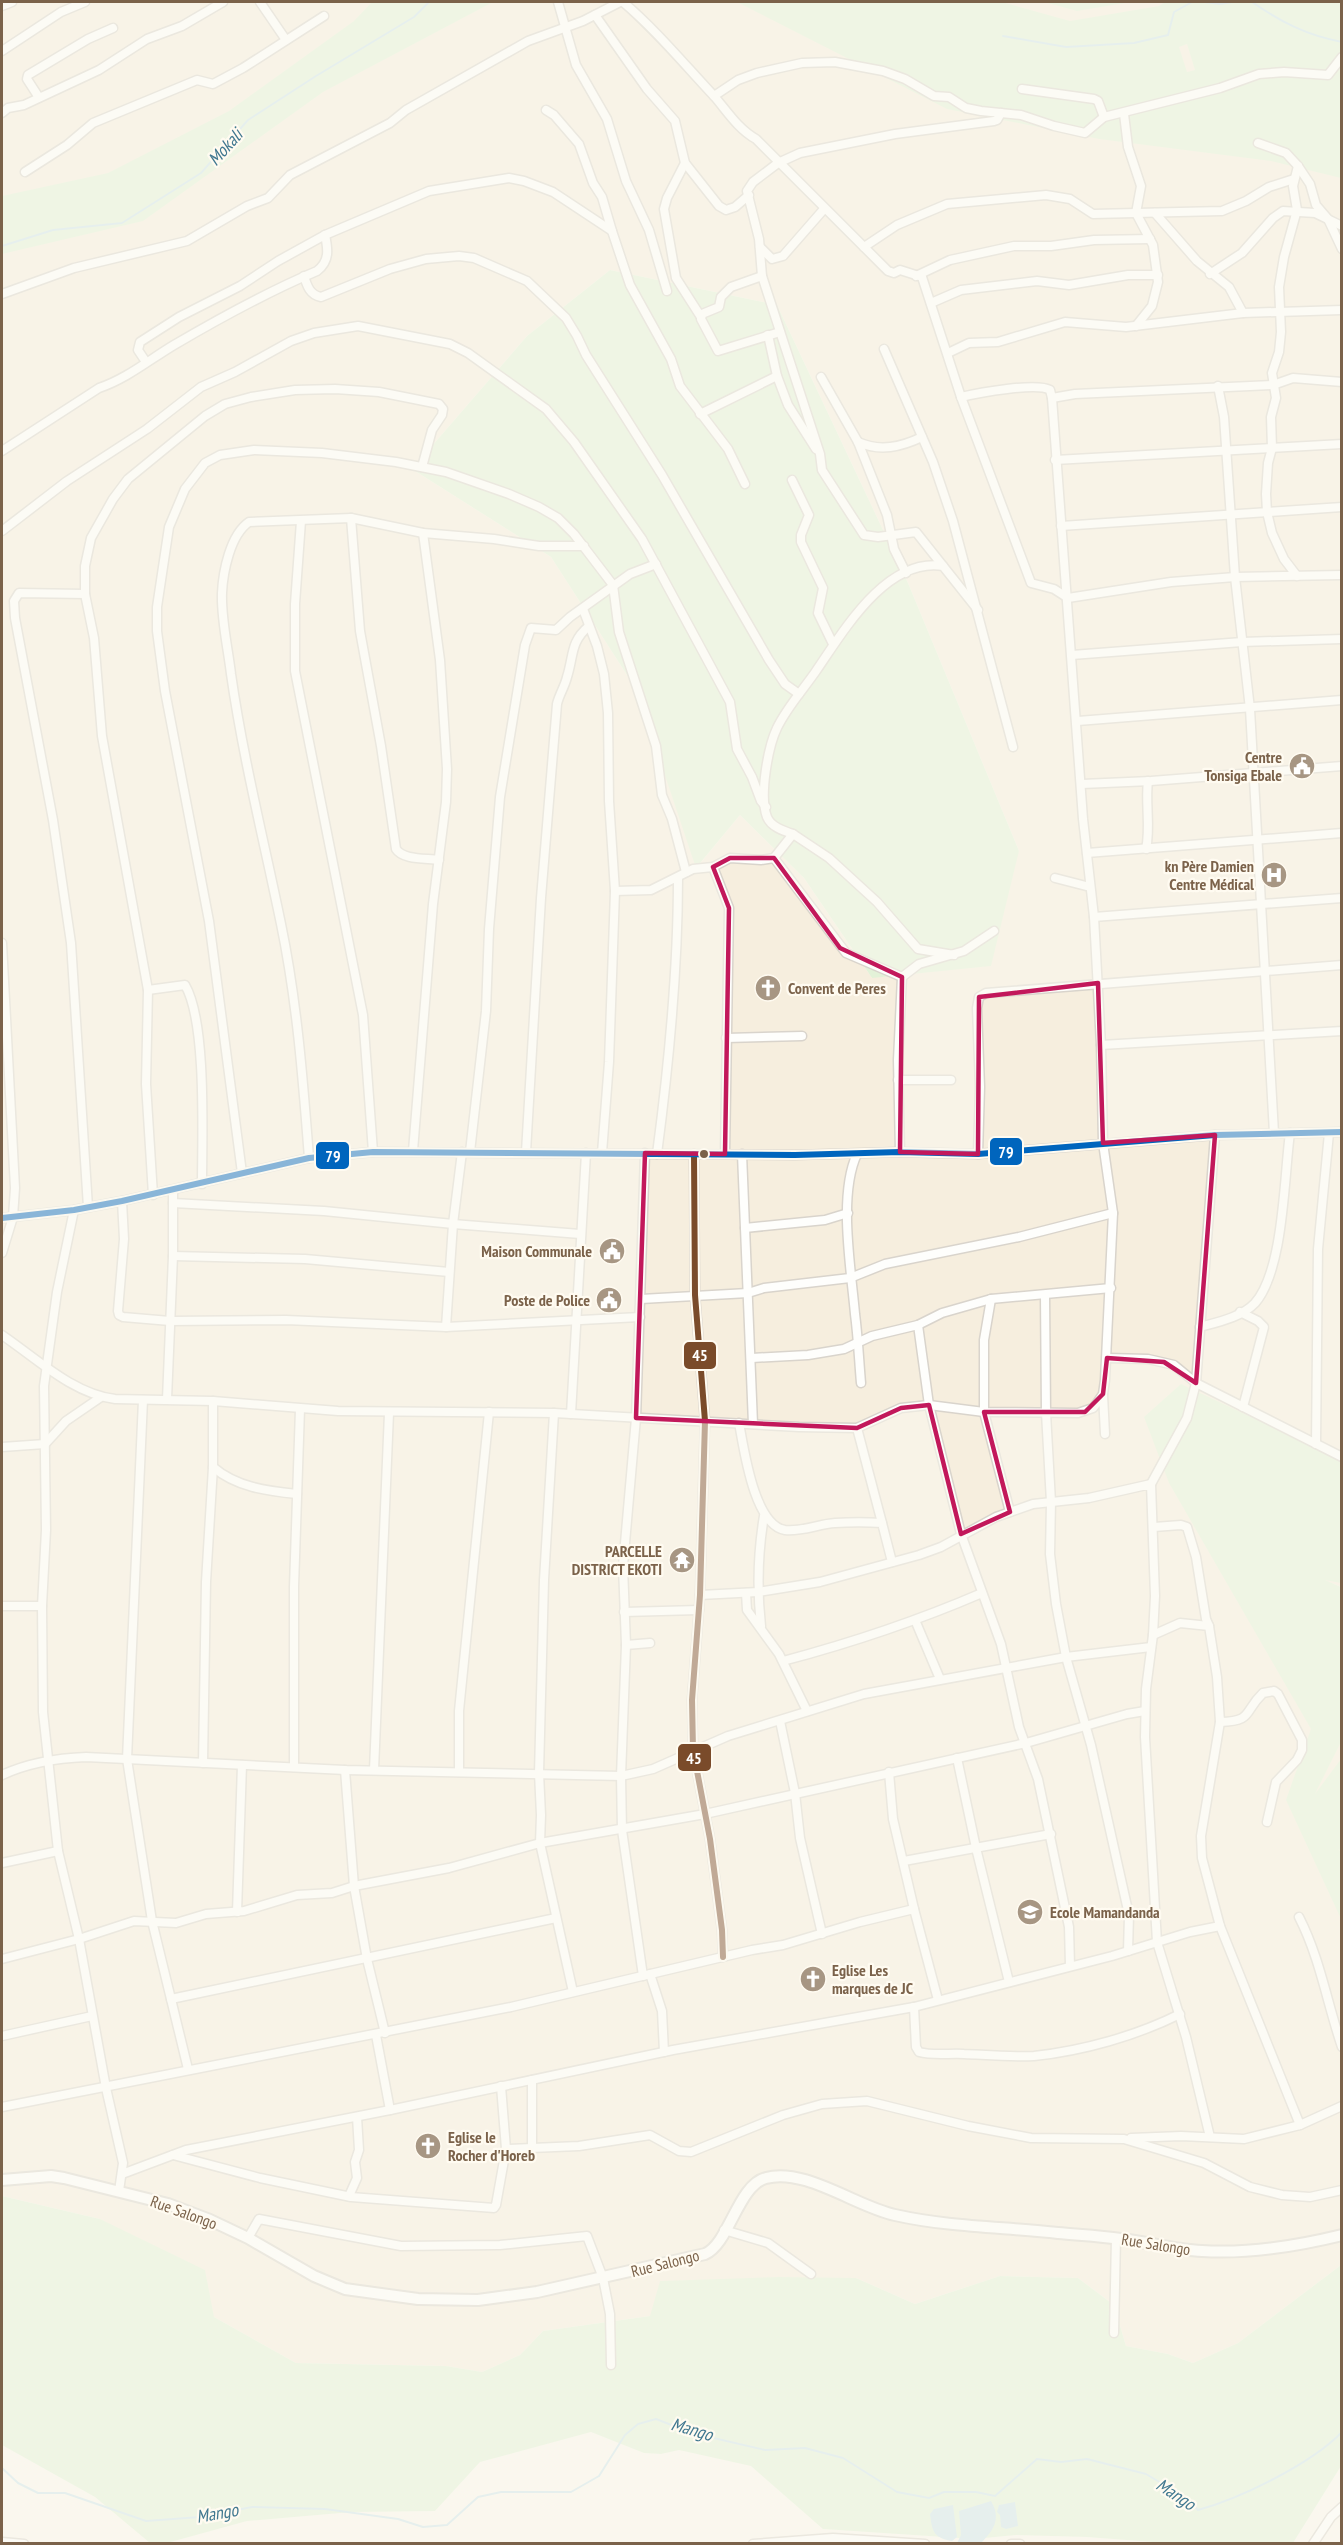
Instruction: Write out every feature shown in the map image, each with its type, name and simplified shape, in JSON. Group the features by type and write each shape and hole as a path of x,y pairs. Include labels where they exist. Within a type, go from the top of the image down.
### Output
{"street":[{"path":"2,6 12,2"},
{"path":"2,51 61,12 85,2"},
{"path":"2,113 8,108 24,105 38,96 99,70 147,39 182,27 223,2"},
{"path":"260,2 286,40"},
{"path":"558,2 576,65 607,119 626,181 649,230 667,291"},
{"path":"2,294 74,268 187,241 198,236 247,206 268,198 290,175 390,123 406,110 528,40 595,15 622,2 646,22 741,128 756,139 778,164 891,273 900,270 924,279 961,397 1031,583 1054,590 1068,598 1172,582 1235,577 1341,575"},
{"path":"595,15 647,89 675,121 685,163 722,209 735,207 749,195"},
{"path":"25,172 67,145 93,123 197,80 213,84 243,68 324,16"},
{"path":"38,96 27,78 28,75 87,39 113,28"},
{"path":"714,96 738,80 757,73 802,63 836,62 883,71 904,79 934,96 949,98 966,108 1029,117 1085,133 1104,117 1124,114 1181,96 1220,88 1259,74 1284,72 1328,75 1341,57"},
{"path":"1022,89 1098,100 1104,117"},
{"path":"546,110 571,132 579,144 593,183 602,197 630,285 671,359 680,386 728,449 745,484"},
{"path":"978,610 916,532 870,537 862,533 822,470 820,454 762,276 760,247 747,191 753,182 778,164 800,153 874,138 994,121 1001,113"},
{"path":"1124,114 1128,147 1141,186 1136,213 1150,239 1158,275 1157,294 1152,306 1136,326"},
{"path":"1258,142 1287,153 1298,166 1310,184 1316,205 1328,219 1341,249"},
{"path":"685,163 667,198 664,209 676,278 701,317 718,351 780,332"},
{"path":"1297,576 1284,559 1272,533 1266,512 1268,463 1272,448 1270,417 1276,398 1273,385 1274,365 1281,342 1281,270 1297,210 1293,186 1298,166"},
{"path":"146,362 138,350 140,342 180,317 240,286 278,261 325,235 429,191 509,178 553,192 612,231"},
{"path":"864,247 897,225 947,204 1046,195 1070,199 1093,214 1229,210 1269,187 1294,179"},
{"path":"760,247 772,259 783,256 824,209"},
{"path":"1210,274 1242,253 1278,214 1288,210 1315,213 1341,226"},
{"path":"1155,213 1210,274 1228,287 1243,313"},
{"path":"2,451 99,388 117,382 229,312 324,266 328,249 325,235"},
{"path":"915,276 950,260 1014,246 1051,246 1094,240 1150,239"},
{"path":"304,276 311,291 321,297 390,269 426,259 459,256 474,258 501,268 527,282 566,318 572,327 586,355 662,475 769,660 785,684 799,694"},
{"path":"932,303 961,290 1038,281 1069,285 1128,275 1158,275"},
{"path":"701,317 719,306 724,292 731,287 762,276"},
{"path":"948,352 969,344 998,342 1065,322 1136,326 1243,313 1341,310"},
{"path":"2,531 76,475 147,429 201,387 235,372 291,341 314,333 358,326 450,344 468,353 546,409 616,502 656,564 730,702 737,749 752,777 756,792 766,807"},
{"path":"768,335 777,376 798,424 820,454"},
{"path":"884,350 922,437 953,521 1013,747"},
{"path":"700,414 777,376"},
{"path":"821,377 858,442 887,515 891,536 906,573"},
{"path":"1052,398 1075,394 1273,385 1293,378 1341,382"},
{"path":"1218,386 1224,417 1235,577 1250,709 1274,1133"},
{"path":"961,397 1009,389 1040,387 1050,390 1052,398 1055,460 1094,917 1101,1045 1103,1143 1113,1213 1111,1288 1103,1394 1105,1434"},
{"path":"153,1195 146,1084 148,990 104,747 94,638 85,594 85,566 92,538 113,499 128,479 205,416 225,404 251,397 295,390 335,389 379,392 440,404 443,408 442,415 432,429 422,467"},
{"path":"858,442 872,448 886,449 922,437"},
{"path":"1055,460 1341,444"},
{"path":"242,1173 209,921 165,691 157,631 157,607 169,527 177,504 195,474 205,463 233,452 254,450 322,453 422,467 446,472 539,507 558,518 584,546 613,585 619,632 656,746 662,795 672,819 686,872"},
{"path":"792,480 809,515 801,535 801,542 823,588 818,612 833,644"},
{"path":"1061,526 1341,507"},
{"path":"309,1158 302,1066 281,926 237,716 222,593 230,553 245,525 266,520 301,521 351,518 423,533 494,539 539,546 584,546"},
{"path":"351,518 360,631 381,746 396,849 399,854 406,856 439,860"},
{"path":"301,521 295,604 295,671 363,1016 373,1152"},
{"path":"413,1151 433,904 447,791 446,720 423,533"},
{"path":"446,1327 453,1224 466,1152 486,1011 495,841 520,669 531,628 556,630 613,585 630,574 656,564"},
{"path":"943,566 927,565 906,573 861,607 778,726 770,747 765,784 767,817 774,826 793,834 829,858 878,902 918,949 954,955"},
{"path":"85,594 19,593 14,601 15,618 53,820 71,943 88,1207"},
{"path":"582,609 603,674 608,713 609,801 615,891 610,1031 602,1153"},
{"path":"526,1152 541,898 557,704 568,676 574,644 589,626"},
{"path":"1072,655 1242,642 1341,639"},
{"path":"1077,721 1341,700"},
{"path":"1082,784 1341,766"},
{"path":"1146,849 1148,781"},
{"path":"1087,853 1341,833"},
{"path":"615,891 651,890 686,872 713,867 730,858 761,860 774,858 793,834"},
{"path":"774,858 846,953 902,977"},
{"path":"713,867 729,908 725,1154"},
{"path":"657,1154 670,1039 678,918 678,878"},
{"path":"1055,878 1090,887"},
{"path":"1094,917 1341,898"},
{"path":"902,977 919,964 954,955 994,931"},
{"path":"2,943 5,975 5,1034 15,1166 13,1217 2,1253"},
{"path":"978,1154 980,1087 977,1008 979,997 986,993 1341,965"},
{"path":"900,1152 898,1080 902,977"},
{"path":"148,990 185,985 193,1007 201,1075 202,1184"},
{"path":"1101,1045 1270,1037 1341,1031"},
{"path":"726,1038 802,1036"},
{"path":"898,1080 951,1080"},
{"path":"2,1218 74,1210 153,1195 309,1158 373,1152 978,1154 1215,1135 1341,1132"},
{"path":"1200,1327 1240,1312 1254,1303 1266,1285 1283,1213 1290,1133"},
{"path":"1316,1444 1318,1249 1329,1133"},
{"path":"1210,2137 1179,2014 1157,1942 1145,1711 1153,1635 1154,1527 1151,1484 1187,1418 1197,1383 1215,1135"},
{"path":"571,1414 586,1153"},
{"path":"645,1153 636,1418 622,1566 626,1645 621,1776 622,1830 646,1975 662,2011 664,2052"},
{"path":"694,1154 695,1295 705,1421 700,1595 692,1700 693,1750 719,1903 723,1957"},
{"path":"742,1154 753,1424"},
{"path":"857,1154 848,1178 848,1213 850,1278 861,1383"},
{"path":"167,1399 173,1256 172,1191"},
{"path":"122,1201 123,1247 119,1315 123,1317 170,1321 286,1320 446,1327 640,1317"},
{"path":"173,1203 324,1211 580,1234"},
{"path":"74,1210 57,1292 46,1365 44,1396 46,1530 42,1606 43,1712 57,1851 79,1940 106,2088 123,2163 119,2191"},
{"path":"745,1227 825,1220 848,1213"},
{"path":"640,1299 748,1293 764,1288 850,1278 885,1264 962,1246 1019,1237 1113,1213"},
{"path":"173,1256 315,1260 449,1272"},
{"path":"752,1358 833,1352 858,1342 918,1325 942,1313 991,1299 1111,1288"},
{"path":"1046,1295 1046,1413 1051,1502 1050,1554 1056,1604 1066,1657 1091,1745 1129,1915 1128,1951"},
{"path":"991,1299 984,1340 984,1413 1010,1512"},
{"path":"1240,1312 1258,1321 1264,1327 1243,1407"},
{"path":"918,1325 929,1405 961,1534 1001,1644 1019,1727 1038,1779 1069,1927 1070,1966"},
{"path":"2,1335 59,1375 101,1397 213,1401 300,1409 389,1413 554,1413 857,1428 901,1408 929,1405 984,1413 1085,1412 1093,1408 1103,1394"},
{"path":"1107,1358 1132,1358 1174,1365 1197,1383 1341,1457"},
{"path":"2,1448 45,1444 66,1421 101,1397"},
{"path":"143,1400 127,1759 152,1921 188,2069"},
{"path":"202,1763 206,1582 213,1467 213,1401"},
{"path":"294,1767 292,1676 300,1409"},
{"path":"459,1772 460,1687 489,1412"},
{"path":"374,1770 389,1413"},
{"path":"554,1413 544,1580 539,1773 540,1843 573,1992"},
{"path":"739,1423 748,1465 764,1516 771,1524 786,1530 836,1523 882,1523"},
{"path":"857,1428 892,1562"},
{"path":"213,1467 221,1474 246,1485 297,1494"},
{"path":"700,1595 758,1592 820,1582 940,1547 961,1534 1010,1512 1051,1502 1089,1498 1151,1484"},
{"path":"761,1627 758,1592 764,1516"},
{"path":"1154,1527 1181,1525 1187,1527 1196,1557 1217,1677 1220,1722 1201,1836 1202,1858 1220,1926 1300,2125"},
{"path":"746,1593 747,1610 783,1661 807,1711"},
{"path":"783,1661 839,1646 915,1620 982,1593"},
{"path":"2,1606 42,1606"},
{"path":"624,1612 699,1610"},
{"path":"915,1620 940,1678"},
{"path":"1153,1635 1180,1623 1209,1626"},
{"path":"626,1645 650,1643"},
{"path":"2,1775 21,1767 61,1758 86,1757 345,1770 621,1776 653,1769 728,1736 864,1694 1005,1667 1150,1647"},
{"path":"1220,1722 1232,1722 1247,1716 1263,1693 1274,1691 1302,1740 1301,1755 1276,1782 1268,1822"},
{"path":"2,1959 79,1940 134,1921 177,1923 207,1914 237,1911 297,1895 332,1893 354,1886 449,1868 540,1843 705,1814 1026,1743 1145,1711"},
{"path":"780,1721 795,1793 800,1838 822,1934"},
{"path":"957,1758 976,1848 1009,1982"},
{"path":"237,1911 242,1765"},
{"path":"345,1770 354,1886 368,1959 386,2033"},
{"path":"889,1772 893,1819 938,2000"},
{"path":"904,1861 1051,1834"},
{"path":"2,1863 57,1851"},
{"path":"2,2107 106,2088 188,2069 386,2033 752,1950 783,1946 860,1922 914,1909"},
{"path":"1299,1917 1309,1936 1317,1960 1341,2047"},
{"path":"171,1999 556,1918"},
{"path":"122,2174 186,2150 357,2117 664,2052 914,2007 1128,1951 1190,1932 1220,1926"},
{"path":"914,2007 918,2052 936,2054 1012,2056 1049,2054 1092,2045 1162,2022 1179,2014"},
{"path":"2,2036 92,2016"},
{"path":"376,2035 390,2110"},
{"path":"532,2080 532,2148"},
{"path":"172,2155 260,2178 349,2196 494,2208 506,2150 501,2086"},
{"path":"506,2150 579,2146 650,2135 679,2151 691,2152 783,2115 822,2104 867,2101 968,2126 1031,2138 1124,2139 1181,2136 1244,2139 1300,2125 1341,2106"},
{"path":"349,2196 357,2178 355,2162 359,2150 357,2117"},
{"path":"1124,2139 1204,2163 1250,2187 1282,2195 1310,2197 1341,2190"},
{"name":"Rue Salongo","path":"2,2180 58,2177 168,2204 248,2238 314,2276 345,2289 418,2299 493,2299 603,2278 705,2254 717,2246 724,2230 754,2184 765,2178 788,2177 803,2180 859,2204 894,2215 932,2221 1116,2238 1174,2248 1233,2251 1281,2246 1341,2235"},
{"path":"248,2238 259,2219 401,2247 500,2245 587,2236 603,2278 610,2314 611,2365"},
{"path":"724,2230 768,2243 811,2274"},
{"path":"1114,2332 1116,2238"},
{"path":"1313,2544 1341,2506"},
{"path":"753,2544 887,2540 925,2544"},
{"path":"2,2542 24,2544"},
{"path":"1011,2544 1020,2544"}],"highlighted area":[{"path":"730,858 774,858 840,948 902,977 900,1152 978,1154 979,997 1098,983 1103,1143 1215,1135 1196,1383 1164,1362 1107,1358 1103,1394 1085,1412 984,1412 1010,1512 961,1534 929,1405 901,1408 857,1428 636,1418 645,1153 725,1154 729,908 713,867"}],"shaded area":[{"path":"2,2 1341,2 1342,1587 1320,1579 1341,1669 1342,1759 1332,1774 1310,1830 1341,1851 1341,2265 1238,2343 1193,2363 1168,2354 1126,2346 1114,2305 1078,2278 1000,2276 915,2304 856,2278 650,2316 543,2331 520,2355 482,2372 446,2366 296,2363 214,2317 100,2219 2,2196","holes":["610,270 777,305 908,583 1019,851 872,978 804,878 740,815 697,867 636,689 551,557 412,469 527,336"]}],"green space":[{"path":"372,2 493,2 323,92 143,221 2,254 2,196 108,173 229,111 354,21"},
{"path":"737,2 1002,2 1070,21 1159,6 1165,2 1341,2 1341,178 1271,161 1099,139 947,109","holes":["1187,44 1195,70 1187,72 1179,47"]},
{"path":"1044,2 1131,2 1077,11"},
{"path":"610,270 777,305 908,583 1019,851 991,966 872,978 804,878 740,815 696,868 636,689 551,557 412,469 527,336"},
{"path":"1181,1384 1341,1459 1341,1583 1325,1580 1341,1587 1341,1742 1315,1794 1341,1759 1341,1851 1338,1849 1341,1852 1341,1919 1286,1800 1311,1729 1169,1483 1144,1417"},
{"path":"2,2196 100,2219 205,2270 214,2317 296,2363 446,2366 482,2372 520,2355 543,2331 650,2316 660,2281 779,2277 856,2278 915,2304 1000,2276 1078,2278 1114,2305 1126,2346 1168,2354 1193,2363 1238,2343 1341,2265 1341,2466 1293,2543 1179,2544 1087,2537 1016,2535 974,2539 823,2529 751,2466 679,2450 661,2454 644,2453 591,2432 480,2462 435,2511 352,2512 247,2521 167,2543 150,2543 95,2497 2,2445"}],"water":[{"path":"991,2501 996,2519 989,2534 981,2543 957,2543 961,2535 959,2511"},
{"path":"1015,2502 1018,2526 1006,2529 1001,2527 1000,2515 997,2512 999,2505"},
{"path":"953,2505 957,2537 952,2541 941,2538 935,2533 930,2514 934,2509"}],"waterway":[{"name":"Mokali","path":"2,246 53,230 122,223 201,173 248,120 414,17 429,2"},
{"path":"1003,36 1066,47 1134,43 1168,35 1174,12 1192,2"},
{"path":"1204,2 1220,4 1233,2"},
{"path":"1252,2 1294,27 1342,42"},
{"name":"Mango","path":"2,2468 18,2483 38,2493 65,2493 146,2521 200,2517 252,2507 325,2509 398,2519 423,2527 447,2525 478,2497 501,2492 571,2492 599,2476 625,2435 638,2424 656,2419 692,2433 765,2450 805,2448 843,2458 897,2492 929,2498 944,2492 976,2492 995,2496 1037,2459 1061,2462 1087,2459 1146,2474 1188,2499 1198,2510 1234,2497 1294,2468 1342,2432"}],"transit line":[{"name":"79","path":"2,1218 74,1210 122,1201 309,1158 373,1152 978,1154 1215,1135 1342,1132"},
{"name":"45","path":"694,1154 695,1295 705,1421 700,1595 692,1700 693,1750 710,1839 722,1930 723,1957"}],"place":[{"name":"Centre Tonsiga Ebale","path":"1302,766"},
{"name":"kn Père Damien Centre Médical","path":"1274,875"},
{"name":"Convent de Peres","path":"768,988"},
{"name":"Maison Communale","path":"612,1251"},
{"name":"Poste de Police","path":"609,1300"},
{"name":"PARCELLE DISTRICT EKOTI","path":"682,1560"},
{"name":"Ecole Mamandanda","path":"1030,1912"},
{"name":"Eglise Les marques de JC","path":"813,1979"},
{"name":"Eglise le Rocher d'Horeb","path":"428,2146"}]}
